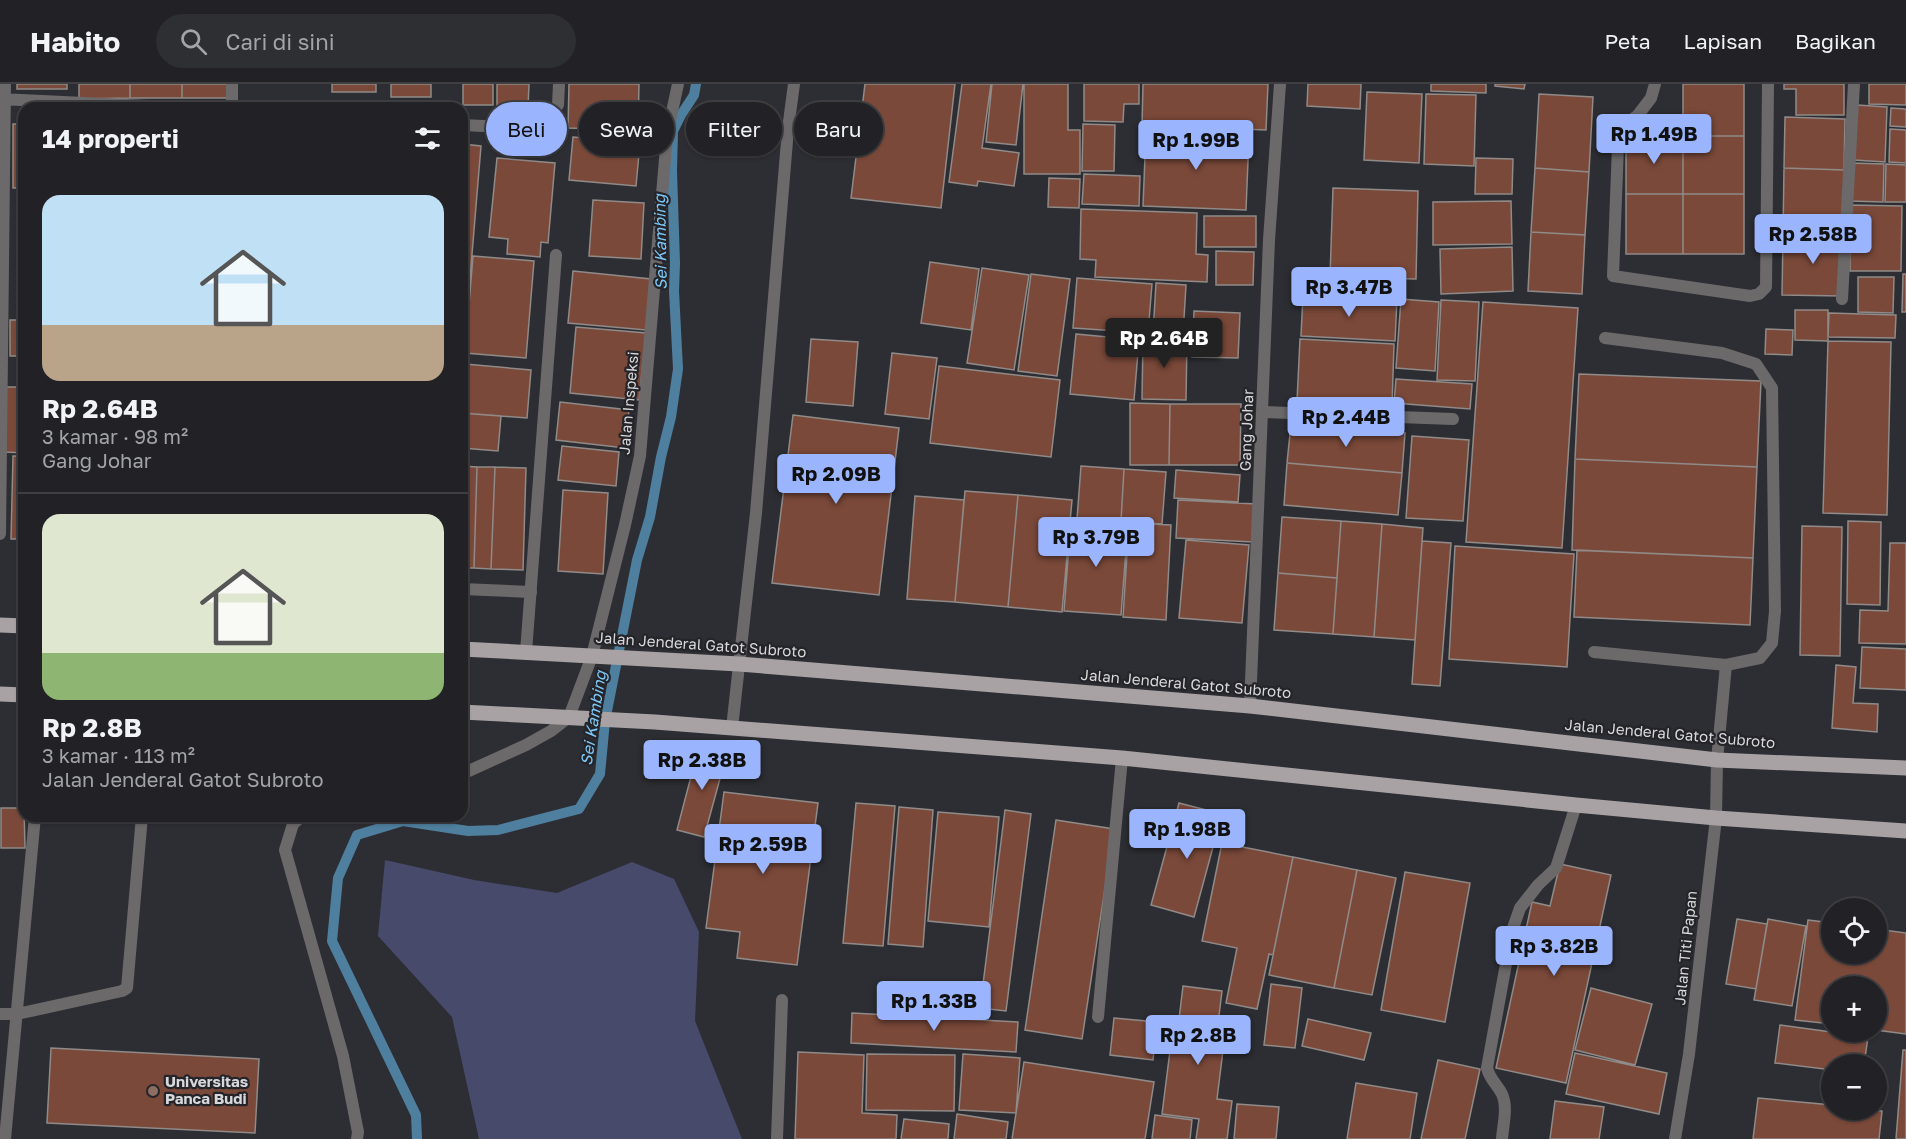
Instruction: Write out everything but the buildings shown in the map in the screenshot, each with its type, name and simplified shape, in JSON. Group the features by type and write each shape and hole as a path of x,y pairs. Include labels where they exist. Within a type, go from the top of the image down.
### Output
{"main road":[{"path":"0,625 18,626"},
{"name":"Jalan Jenderal Gatot Subroto","path":"468,649 739,664 1250,706 1717,760 1906,768"},
{"path":"0,694 18,695"},
{"path":"468,712 656,722 1122,758 1576,805 1716,818 1906,831"}],"street":[{"path":"0,534 2,99 5,84"},
{"path":"232,84 232,102"},
{"path":"468,125 525,128 541,123 558,105 559,84"},
{"name":"Jalan Inspeksi","path":"574,717 595,657 640,456 667,135 678,84"},
{"path":"732,728 756,513 788,129 794,84"},
{"name":"Gang Johar","path":"1250,706 1269,240 1280,84"},
{"path":"1655,84 1651,98 1638,115 1626,124 1620,139 1613,276 1750,297 1759,294 1766,287 1768,84"},
{"path":"1842,299 1854,84"},
{"path":"2,99 64,102"},
{"path":"526,652 556,255"},
{"path":"1594,652 1726,665 1760,658 1772,643 1775,611 1772,388 1756,364 1722,353 1605,338"},
{"path":"1262,412 1452,419"},
{"path":"468,589 531,592"},
{"name":"Jalan Titi Papan","path":"1675,1139 1689,1053 1716,818 1717,760 1726,665"},
{"path":"468,771 526,745 574,717"},
{"path":"1098,1017 1122,758"},
{"path":"1502,1139 1504,1100 1502,1093 1489,1077 1487,1068 1512,931 1520,908 1538,885 1556,868 1576,805"},
{"path":"5,1139 34,822"},
{"path":"0,1014 17,1014 127,988 142,822"},
{"path":"295,822 285,850 344,1056 358,1132 357,1139"},
{"path":"777,1139 782,1000"}],"shaded area":[{"path":"385,860 474,880 557,893 632,862 674,879 699,932 695,1021 742,1139 479,1139 452,1017 378,936"}],"waterway":[{"name":"Sei Kambing","path":"410,822 468,831 498,830 579,809 600,774 605,721 637,560 650,517 671,417 678,369 674,291 673,131 694,95 696,84"},
{"name":"Sei Kambing","path":"400,822 357,835 338,878 332,941 416,1115 417,1139"}],"place":[{"name":"Universitas Panca Budi","path":"153,1091"}]}
